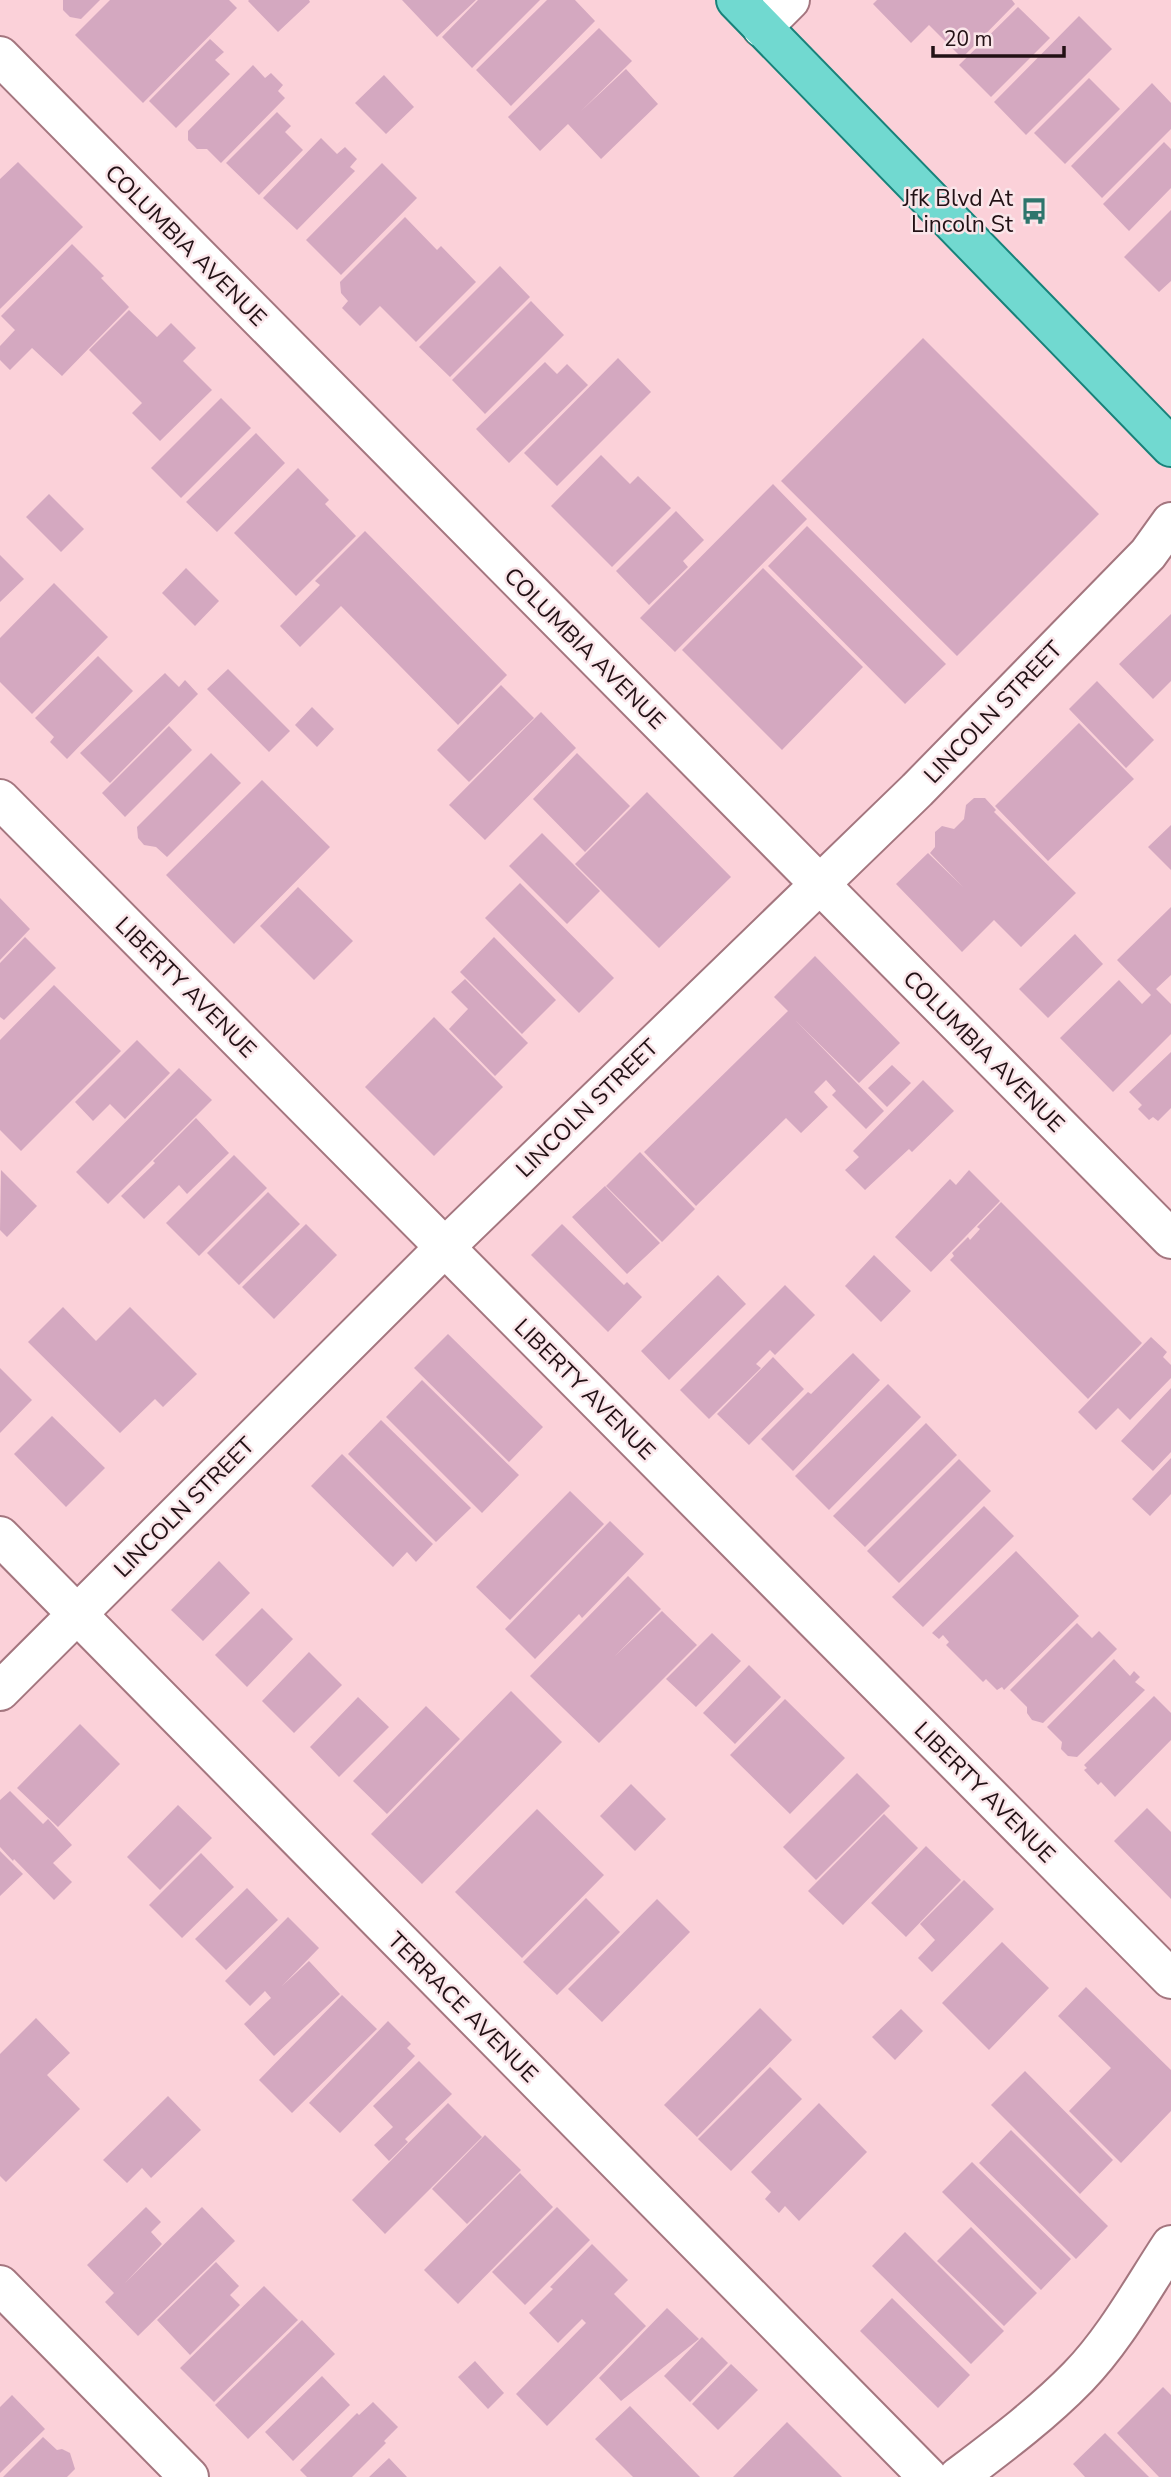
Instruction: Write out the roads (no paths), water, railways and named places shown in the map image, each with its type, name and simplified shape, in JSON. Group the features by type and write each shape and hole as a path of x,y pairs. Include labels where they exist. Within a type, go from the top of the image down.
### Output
{"main road":[{"path":"736,0 1171,447"}],"street":[{"path":"762,28 790,0"},
{"name":"COLUMBIA AVENUE","path":"0,56 1171,1239"},
{"name":"LINCOLN STREET","path":"0,1691 445,1247 917,790 1148,554 1171,522"},
{"name":"LIBERTY AVENUE","path":"0,799 1171,1979"},
{"name":"TERRACE AVENUE","path":"0,1536 928,2477"},
{"path":"958,2477 1079,2377 1113,2334 1171,2245"},
{"path":"0,2286 189,2477"}],"place":[{"name":"Jfk Blvd At Lincoln St","path":"1034,211"}]}
